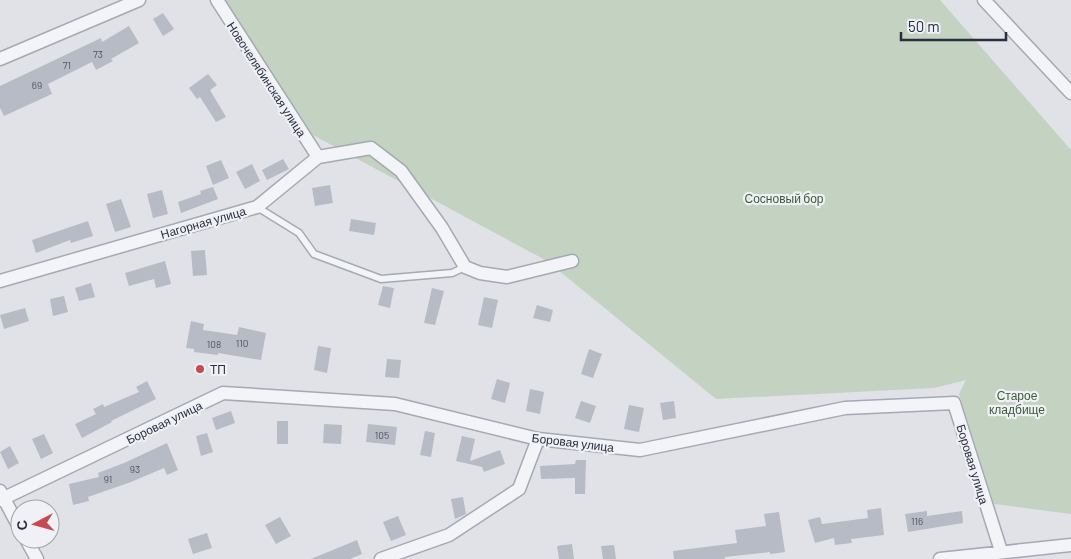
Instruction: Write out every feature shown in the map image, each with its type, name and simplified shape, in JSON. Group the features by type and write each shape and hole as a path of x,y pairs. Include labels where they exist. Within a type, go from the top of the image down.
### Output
{"street":[{"path":"0,59 139,0"},
{"name":"Новочелябинская улица","path":"217,0 318,157"},
{"path":"984,0 1071,93"},
{"name":"Нагорная улица","path":"0,281 257,207 318,157 371,148 401,170 442,228 464,267"},
{"path":"464,267 480,273 507,277 572,261"},
{"name":"Боровая улица","path":"1,496 223,393 394,404 538,439 640,450 845,408 954,403 1001,551"},
{"path":"381,559 449,535 519,489 538,439"},
{"path":"1,496 10,511"},
{"path":"940,559 1071,545"}],"lane":[{"path":"257,207 299,233 314,254 381,279 452,273 464,267"}],"green space":[{"name":"Сосновый бор","path":"212,0 940,0 1071,150 1071,514 994,504 959,394 966,380 934,388 716,399 547,261 311,134"}],"building":[{"path":"163,13 174,29 163,36 153,19"},
{"path":"129,26 139,43 96,70 92,62 48,84 52,94 4,116 0,108 0,86 101,38 102,42"},
{"path":"208,74 217,85 210,90 226,117 216,122 200,97 197,99 189,88"},
{"path":"283,159 289,169 267,180 262,170"},
{"path":"221,160 229,178 213,185 206,166"},
{"path":"252,164 260,181 245,189 236,172"},
{"path":"330,185 333,203 315,206 312,188"},
{"path":"213,187 218,199 181,213 178,202 201,194 200,191"},
{"path":"162,190 168,214 153,218 147,194"},
{"path":"121,199 131,227 115,232 106,204"},
{"path":"351,219 376,223 374,235 349,231"},
{"path":"88,221 93,236 71,243 70,240 36,253 32,240"},
{"path":"205,250 207,275 193,276 191,251"},
{"path":"165,261 171,284 156,288 154,279 129,286 125,273"},
{"path":"91,283 95,297 79,301 75,288"},
{"path":"383,286 394,288 390,308 378,305"},
{"path":"432,288 444,291 435,325 424,323"},
{"path":"64,296 68,312 53,316 50,299"},
{"path":"484,297 498,300 492,328 478,325"},
{"path":"537,305 553,310 550,322 533,318"},
{"path":"25,308 29,321 4,329 0,315"},
{"path":"191,321 204,324 203,330 237,335 239,327 266,333 261,360 218,353 218,355 194,352 194,349 186,348"},
{"path":"318,346 331,348 327,373 314,370"},
{"path":"589,349 602,354 593,378 581,374"},
{"path":"387,359 401,360 399,378 385,377"},
{"path":"497,379 510,383 505,403 491,399"},
{"path":"147,381 156,399 111,421 82,438 75,424 96,414 93,409 103,404 104,407 139,392 136,387"},
{"path":"530,389 544,392 540,414 526,411"},
{"path":"581,401 596,406 590,423 575,418"},
{"path":"674,401 676,418 663,420 660,403"},
{"path":"629,405 644,408 639,432 624,429"},
{"path":"231,411 235,423 216,430 212,418"},
{"path":"277,421 288,421 288,444 277,444"},
{"path":"324,424 342,425 341,444 323,443"},
{"path":"368,424 397,427 395,445 366,442"},
{"path":"425,431 435,433 431,457 420,455"},
{"path":"207,433 213,452 201,456 196,436"},
{"path":"44,434 53,453 41,459 32,439"},
{"path":"462,436 475,439 470,461 500,450 505,464 484,472 482,467 456,461"},
{"path":"167,443 178,470 167,475 164,468 88,497 89,501 73,505 69,484 99,477 98,473"},
{"path":"10,446 19,463 8,469 0,452"},
{"path":"576,460 586,460 585,494 575,494 575,478 541,479 540,466 575,464"},
{"path":"463,497 466,514 455,519 451,499"},
{"path":"881,508 884,535 851,539 852,543 835,545 834,538 815,543 808,520 820,517 822,524 868,518 867,510"},
{"path":"927,511 927,516 962,511 963,523 908,532 905,514"},
{"path":"779,512 785,552 725,557 725,559 674,559 673,551 737,543 735,530 766,526 764,514"},
{"path":"398,516 406,535 391,541 383,522"},
{"path":"280,517 291,536 276,544 265,525"},
{"path":"207,533 212,548 193,554 188,539"},
{"path":"357,540 362,554 350,559 311,559"},
{"path":"572,544 574,559 559,559 557,546"},
{"path":"614,545 616,559 603,559 601,546"}],"place":[{"name":"ТП","path":"200,369"}],"park label":[{"name":"Старое кладбище","path":"1017,402"}]}
